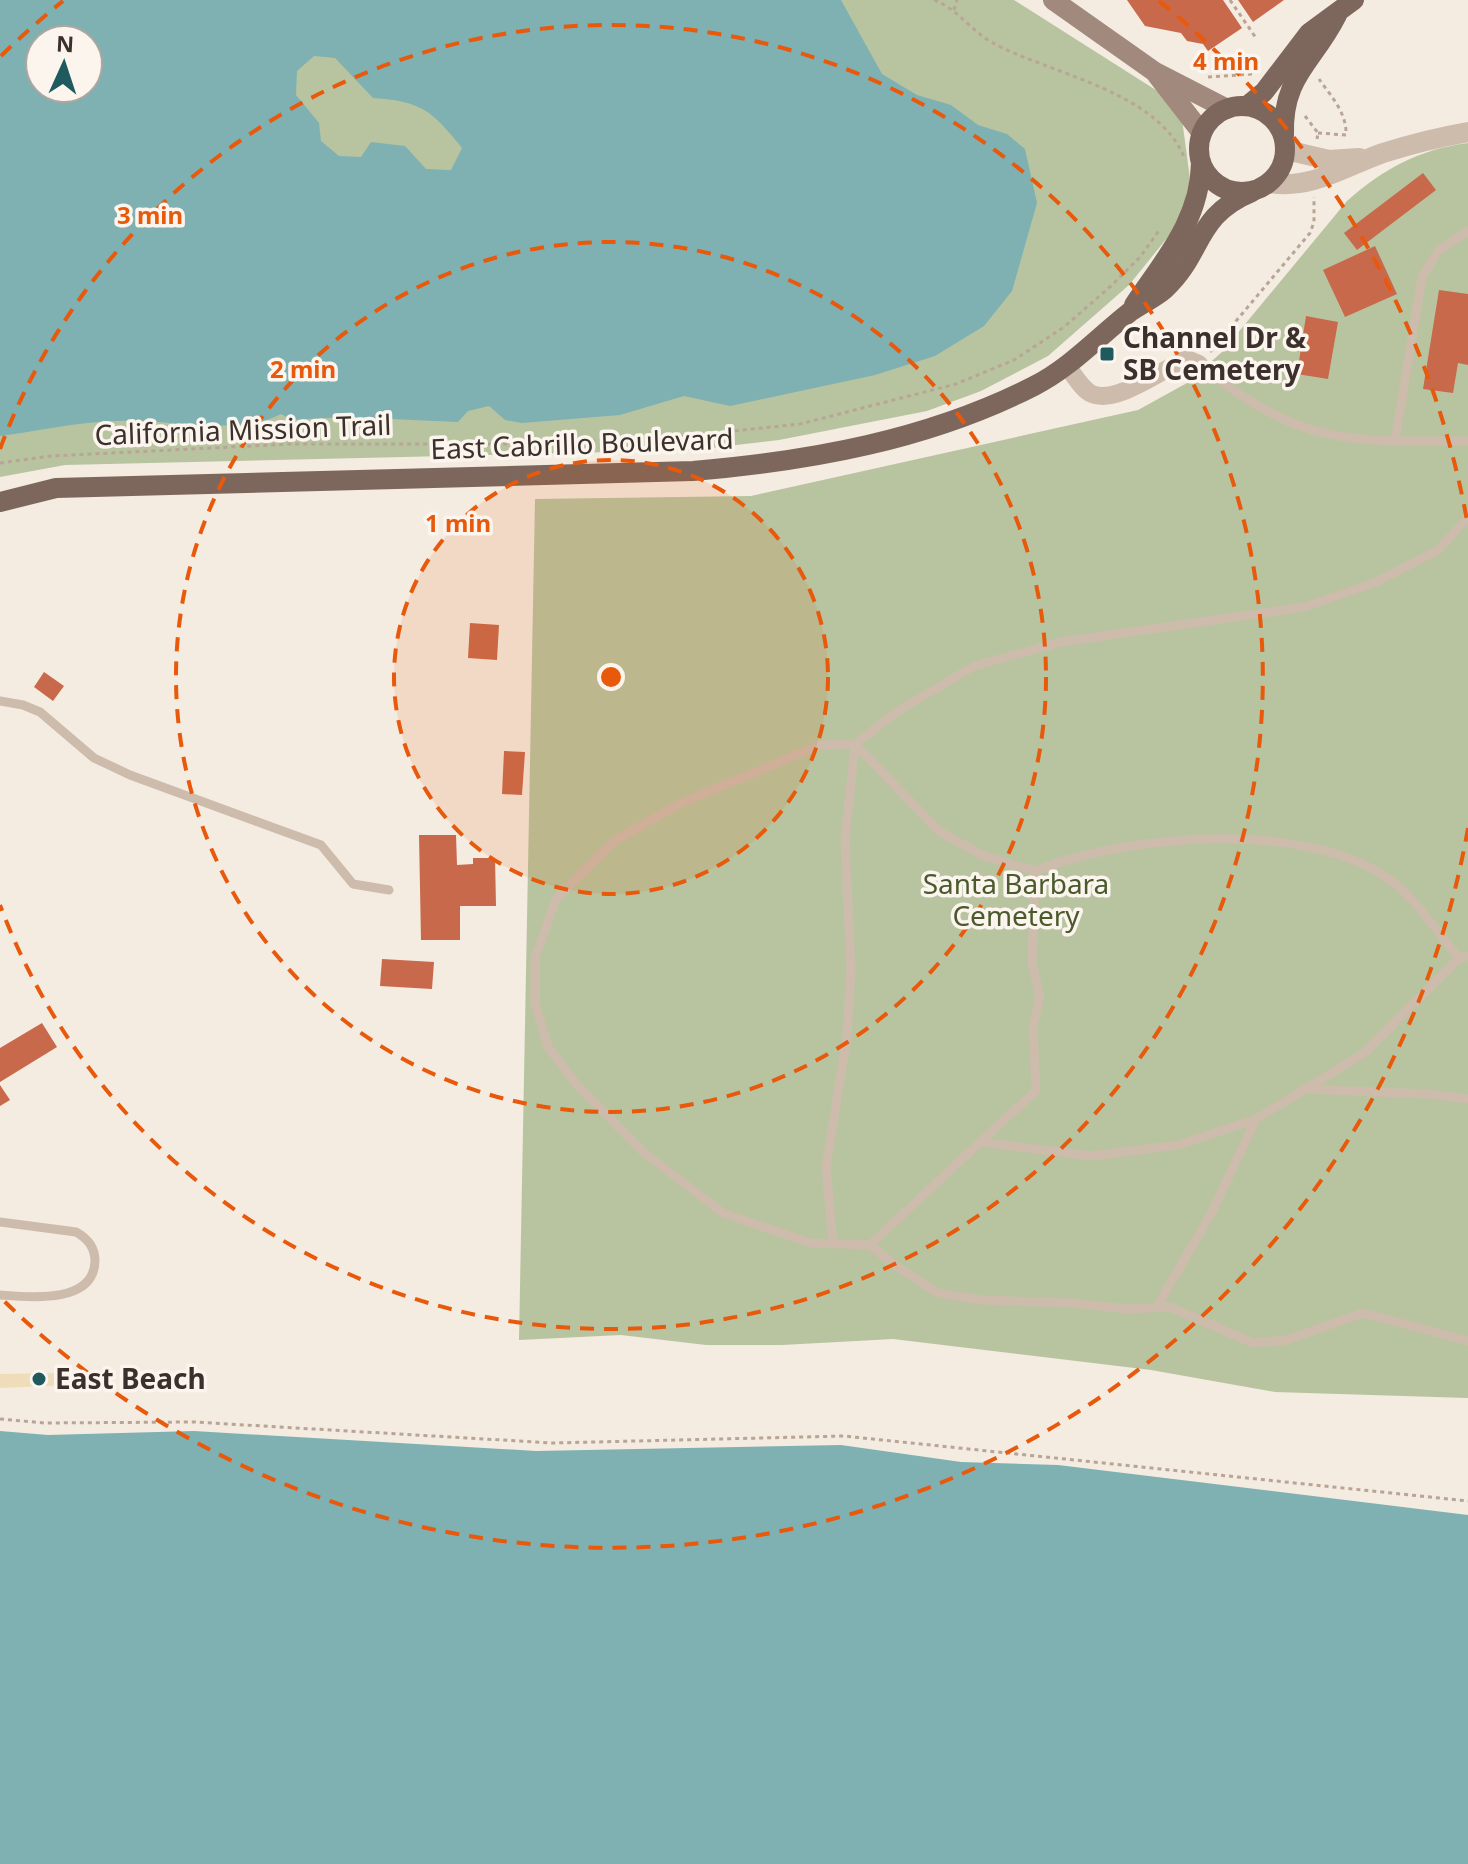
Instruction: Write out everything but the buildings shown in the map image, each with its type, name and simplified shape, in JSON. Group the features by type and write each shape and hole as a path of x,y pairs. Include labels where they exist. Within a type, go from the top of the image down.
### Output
{"main road":[{"path":"1337,15 1324,41 1307,60 1288,92 1285,144 1278,173 1261,187 1227,190 1216,184 1194,163 1202,133 1210,120 1264,92 1309,33 1354,0"},
{"path":"1065,4 1155,72 1237,108 1274,120 1285,144"},
{"path":"1155,72 1202,133"},
{"name":"East Cabrillo Boulevard","path":"1130,312 1186,228 1200,185 1194,163"},
{"name":"East Cabrillo Boulevard","path":"0,502 56,488 693,471 768,465 832,454 940,427 1035,386 1166,288 1211,217 1232,200 1261,187"}],"street":[{"path":"1261,187 1329,177 1371,158 1468,132"},
{"path":"1285,144 1329,160 1371,158"},
{"path":"1066,365 1088,391 1099,395 1133,388 1187,359 1203,360"}],"lane":[{"path":"1395,441 1422,277 1438,251 1468,231"},
{"path":"1203,360 1249,404 1303,428 1351,440 1468,441"},
{"path":"1468,517 1438,550 1374,583 1304,607 1061,642 974,666 898,711 855,744 820,745 679,804 613,842 556,899 535,958 535,1003 548,1047 578,1086 642,1151 723,1213 811,1243 870,1245 938,1293 981,1300 1170,1307 1253,1343 1286,1340 1363,1313 1468,1341"},
{"path":"0,701 40,712 94,758 130,775 321,845 353,884 389,890"},
{"path":"855,744 940,832 984,856 1035,871 1114,847 1172,840 1296,845 1358,862 1392,881 1464,957 1364,1053 1256,1119 1178,1145 1092,1156 980,1142"},
{"path":"833,1244 826,1167 848,1023 851,969 845,840 855,744"},
{"path":"870,1245 1036,1091 1033,1027 1040,997 1032,963 1035,871"},
{"path":"1302,1089 1429,1094 1468,1099"},
{"path":"1156,1308 1212,1212 1256,1119"},
{"path":"0,1222 76,1232 86,1238 93,1249 95,1264 87,1281 67,1294 38,1298 0,1295"}],"path":[{"path":"934,0 954,10 991,42 1135,106 1161,123 1194,163"},
{"path":"954,10 957,0"},
{"path":"1230,0 1256,38"},
{"path":"1303,113 1318,133 1346,135 1345,116 1314,70"},
{"path":"1205,78 1261,73"},
{"path":"1314,150 1318,133"},
{"path":"1203,360 1310,233 1314,211 1311,188"},
{"name":"California Mission Trail","path":"0,463 51,456 291,444 513,444 686,436 758,430 847,415 956,384 1014,360 1064,327 1111,286 1141,256 1162,226"},
{"path":"0,1419 45,1423 194,1422 553,1443 844,1436 1468,1501"}],"green space":[{"path":"0,0 1014,0 1159,92 1182,119 1190,179 1180,222 1129,285 1048,356 981,391 927,411 779,440 694,450 65,465 0,477"},
{"name":"Santa Barbara Cemetery","path":"1468,143 1468,1398 1275,1392 1151,1370 893,1339 782,1345 706,1345 621,1335 519,1340 535,499 751,496 1138,410 1187,383 1222,352 1347,201 1403,162 1434,150"}],"sand":[{"name":"East Beach","path":"62,1373 90,1384 0,1388 0,1374"}],"water":[{"path":"0,0 841,0 882,74 917,95 951,105 978,125 1007,134 1025,149 1037,203 1012,291 984,326 935,356 875,375 730,406 684,396 620,415 522,423 505,420 489,406 468,411 458,422 345,417 292,420 281,414 264,421 223,426 136,421 73,425 0,436","holes":["314,56 335,58 373,98 415,105 434,117 462,148 451,170 426,169 405,146 371,142 361,157 339,156 321,141 319,123 296,95 297,71"]},
{"path":"0,1431 48,1435 194,1431 536,1451 841,1445 961,1462 1058,1465 1468,1515 1468,1864 0,1864"}],"place":[{"name":"Channel Dr & SB Cemetery","path":"1107,354"},
{"name":"East Beach","path":"39,1379"}]}
